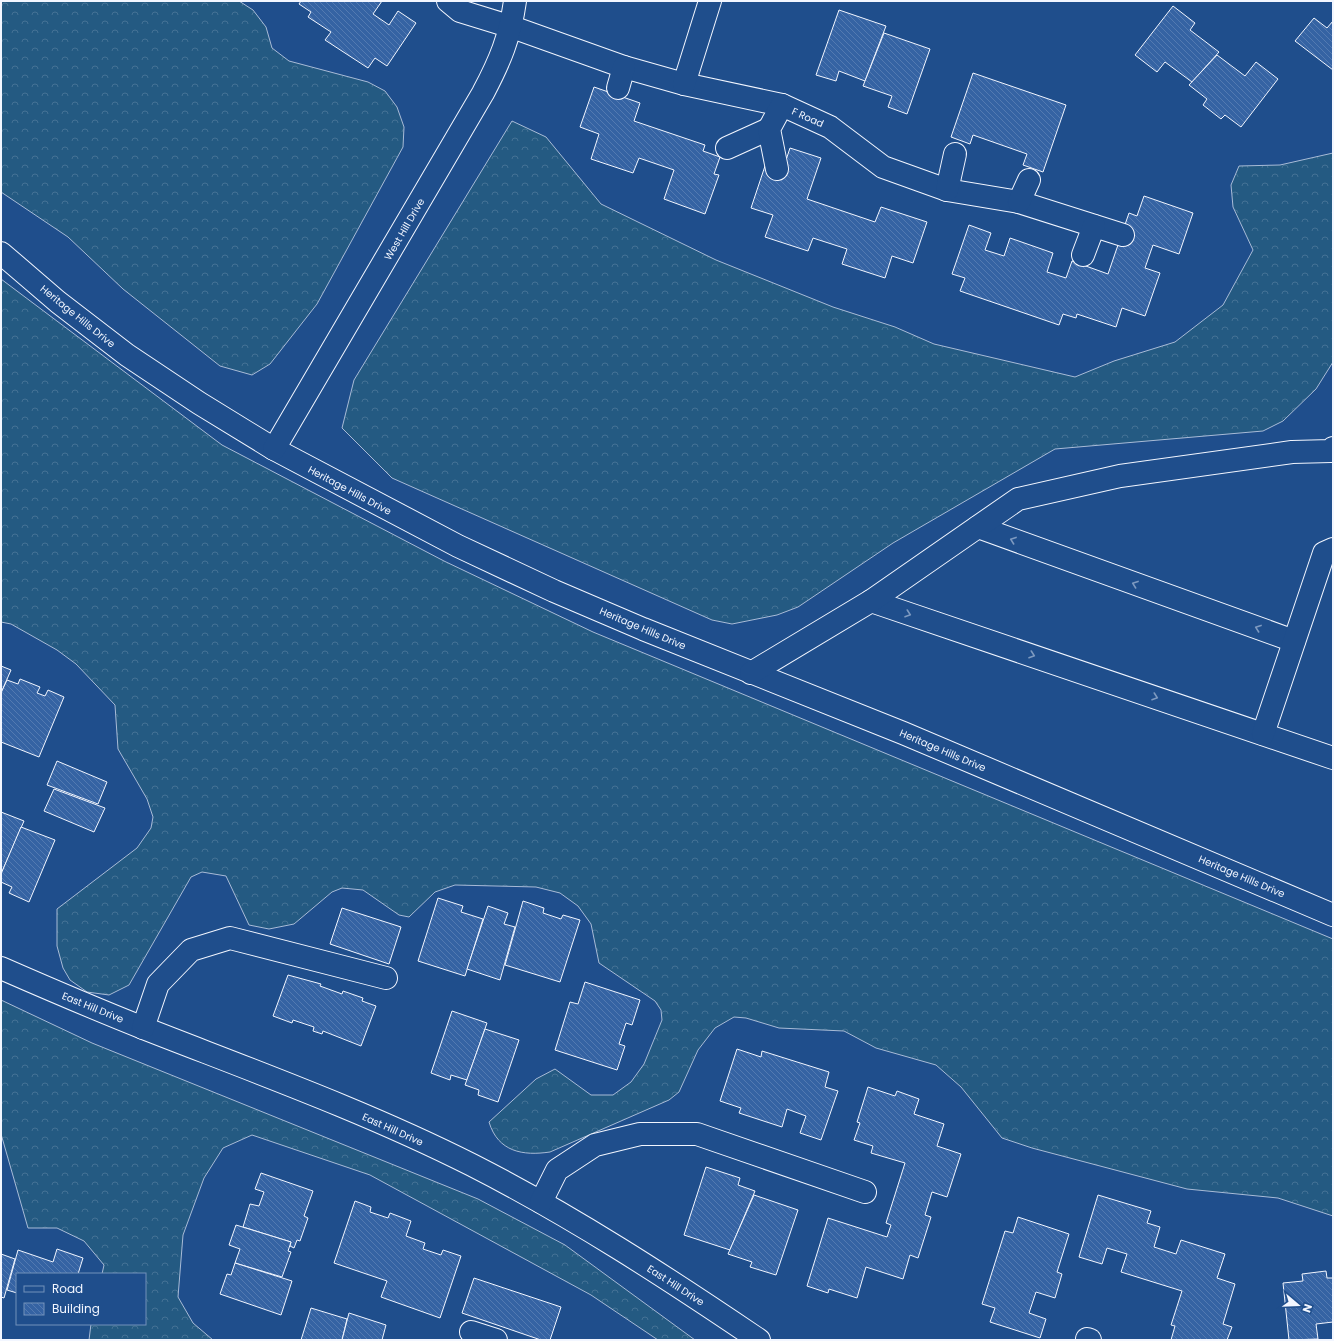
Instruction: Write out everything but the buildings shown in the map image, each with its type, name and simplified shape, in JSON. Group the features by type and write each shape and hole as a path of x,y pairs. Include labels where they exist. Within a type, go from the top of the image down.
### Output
{"street":[{"name":"F Road","path":"448,1 460,11 512,27 624,67 684,84 782,105 830,127 883,167 947,190 1019,202 1123,235"},
{"name":"West Hill Drive","path":"274,449 483,93 500,60 512,27 515,1"},
{"path":"684,84 710,1"},
{"path":"618,88 624,67"},
{"path":"727,148 769,129 782,105"},
{"path":"769,129 776,169"},
{"path":"947,190 956,154"},
{"path":"1019,202 1029,180"},
{"path":"1083,256 1094,226"},
{"name":"Heritage Hills Drive","path":"1,253 58,302 128,355 199,403 274,449 458,546 554,591 751,673 903,732 1333,915"},
{"path":"751,673 871,602 1018,500 1120,476 1292,452 1331,451 1333,448"},
{"path":"978,527 1294,641"},
{"path":"1263,734 1324,553 1333,549"},
{"path":"871,602 1333,758"},
{"path":"143,1028 158,984 191,950 230,938 386,978"},
{"name":"East Hill Drive","path":"1,968 143,1028 326,1099 472,1165 541,1202 678,1285 759,1340"},
{"path":"541,1202 557,1170 595,1145 640,1134 697,1134 865,1192"},
{"path":"471,1332 496,1340"}],"green space":[{"path":"1,1 239,1 253,10 266,27 272,48 289,61 368,82 385,91 397,107 404,127 403,147 317,304 270,364 252,375 220,366 123,289 68,237 1,192"},
{"path":"512,121 546,137 601,204 716,260 833,307 895,327 934,344 1075,377 1114,361 1175,342 1223,305 1253,250 1233,207 1231,185 1239,166 1280,165 1333,153 1333,362 1316,389 1283,421 1263,431 1055,449 893,543 798,607 777,615 732,624 712,620 392,478 342,428 354,380"},
{"path":"1,279 222,445 444,561 593,632 1333,939 1333,1216 1278,1198 1187,1189 1032,1148 1002,1138 961,1087 936,1065 876,1048 844,1031 779,1028 746,1018 734,1017 715,1028 698,1050 679,1092 669,1100 550,1152 530,1153 513,1150 505,1146 499,1140 493,1132 489,1122 536,1079 555,1069 591,1095 613,1095 631,1082 644,1064 662,1020 661,1010 655,1001 599,963 591,924 578,906 560,893 536,887 455,885 435,892 409,917 399,915 363,890 342,888 332,892 294,924 269,929 249,925 226,876 202,872 191,877 129,985 109,995 87,992 70,980 63,968 57,946 57,909 137,848 151,828 153,817 147,799 118,749 115,705 76,664 57,650 11,624 1,622"},
{"path":"1,1000 92,1043 478,1199 565,1245 695,1340 658,1340 591,1295 370,1175 252,1135 223,1148 204,1178 183,1235 178,1297 193,1323 213,1340 89,1340 91,1325 146,1325 146,1273 102,1273 104,1265 84,1241 57,1228 28,1228 1,1134"}]}
